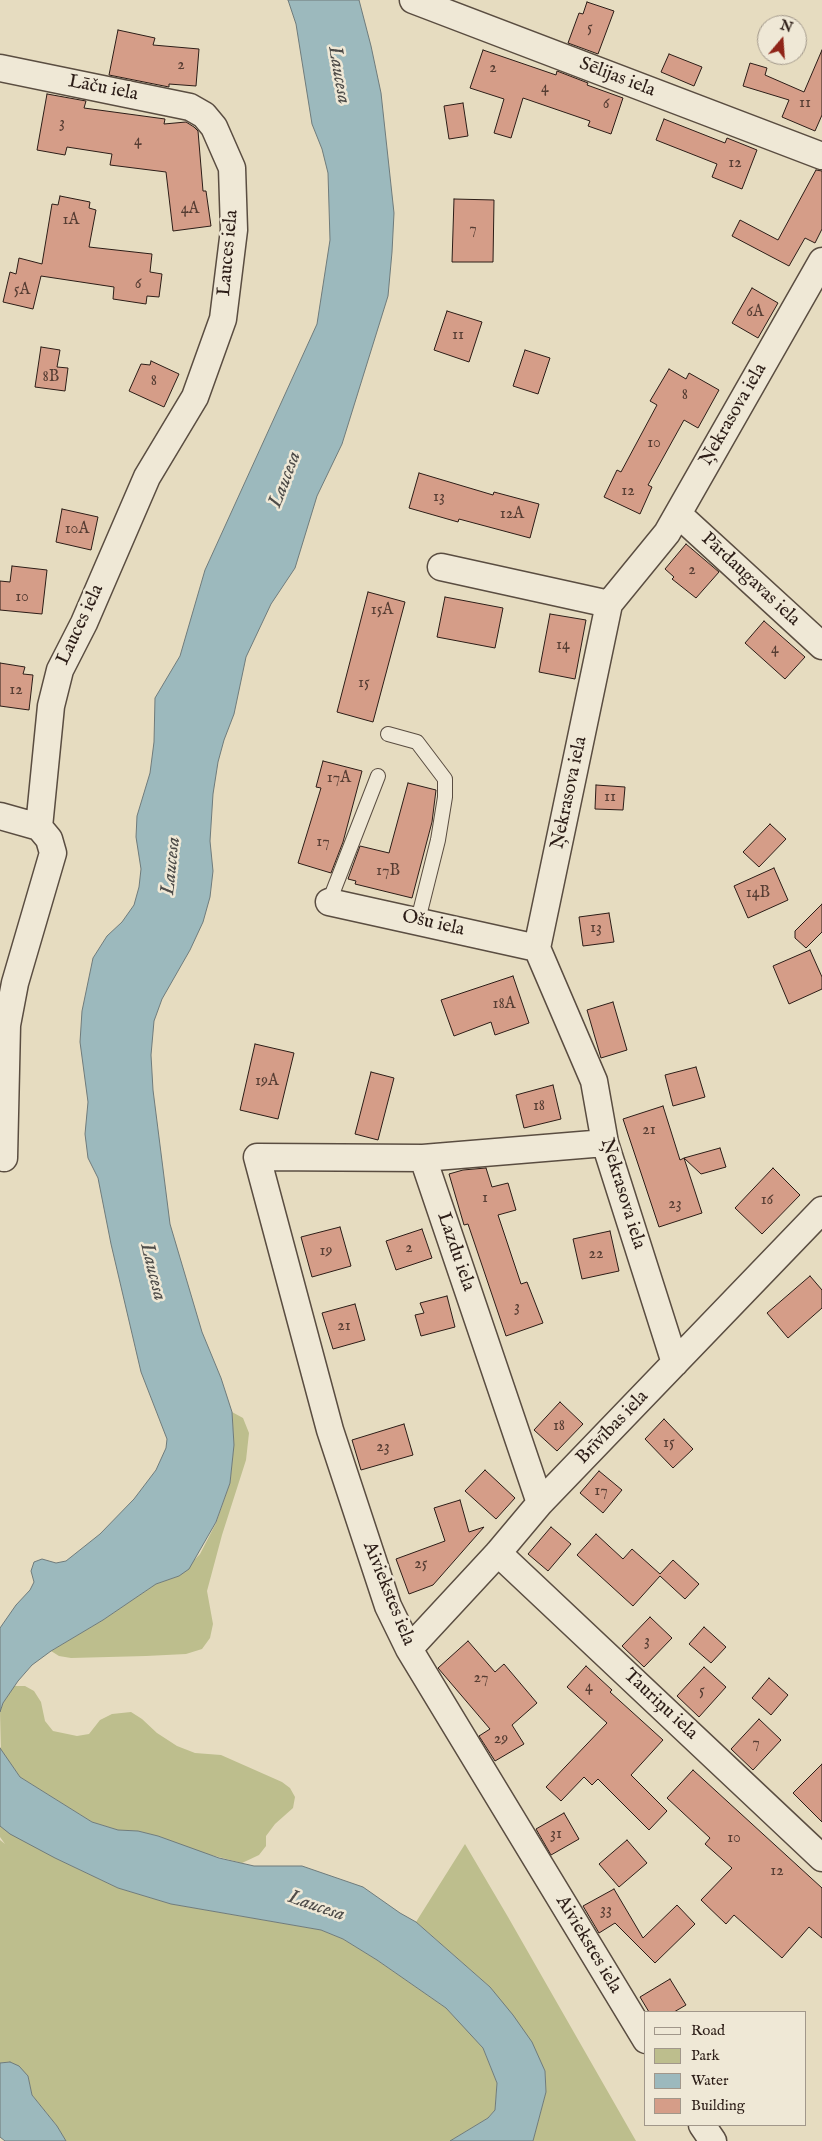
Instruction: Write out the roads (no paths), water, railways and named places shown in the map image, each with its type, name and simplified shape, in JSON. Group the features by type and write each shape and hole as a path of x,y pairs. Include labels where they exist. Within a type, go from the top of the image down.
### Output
{"street":[{"name":"Sēlijas iela","path":"413,0 454,8 822,156"},
{"name":"Lāču iela","path":"0,68 190,107 204,115"},
{"name":"Lauces iela","path":"39,827 51,706 60,670 84,623 147,477 195,397 223,319 234,230 232,168 214,127 204,115"},
{"name":"Ņekrasova iela","path":"675,1363 605,1143 594,1081 537,948 609,604 666,533 678,514 822,261"},
{"name":"Pārdaugavas iela","path":"678,514 822,646"},
{"path":"441,567 609,604"},
{"path":"0,816 39,827 50,839 53,853 15,982 7,1025 4,1158"},
{"name":"Ošu iela","path":"329,902 418,920 537,948"},
{"path":"423,1158 605,1143"},
{"name":"Aiviekstes iela","path":"423,1158 256,1157 330,1430 388,1606 409,1649 644,2037"},
{"name":"Lazdu iela","path":"423,1158 540,1503"},
{"name":"Brīvības iela","path":"409,1649 498,1553 540,1503 822,1210"},
{"name":"Tauriņu iela","path":"498,1553 822,1858"},
{"path":"703,2126 713,2141"}],"lane":[{"path":"388,734 418,742 445,779 445,797 438,840 418,920"},
{"path":"329,902 378,776"}],"water":[{"name":"Laucesa","path":"288,0 359,0 381,93 394,213 388,296 342,444 317,496 295,568 271,604 246,657 234,714 218,762 213,794 210,841 213,871 210,897 203,922 190,950 162,999 154,1021 151,1055 153,1090 170,1224 202,1332 221,1378 232,1412 234,1445 230,1483 216,1522 189,1569 179,1576 156,1584 32,1665 3,1703 0,1712 0,1628 16,1605 30,1590 34,1582 31,1571 34,1562 42,1559 56,1563 66,1561 100,1534 134,1499 156,1470 166,1448 167,1439 141,1372 111,1244 98,1178 88,1158 85,1134 88,1102 80,1042 82,1011 93,958 107,936 122,922 134,905 139,887 141,869 136,837 137,816 150,773 154,742 155,698 180,656 205,570 317,324 330,240 328,173 322,149 312,124 296,24"},
{"name":"Laucesa","path":"0,1748 20,1777 92,1822 118,1830 138,1831 158,1836 219,1858 254,1866 302,1866 363,1887 416,1922 490,1987 532,2042 545,2071 546,2092 533,2141 450,2141 488,2118 495,2110 497,2083 483,2048 446,2008 343,1939 321,1930 171,1904 118,1888 10,1834 0,1826"},
{"path":"10,2062 19,2066 28,2076 32,2095 57,2126 66,2141 5,2141 0,2137 0,2063"}]}
